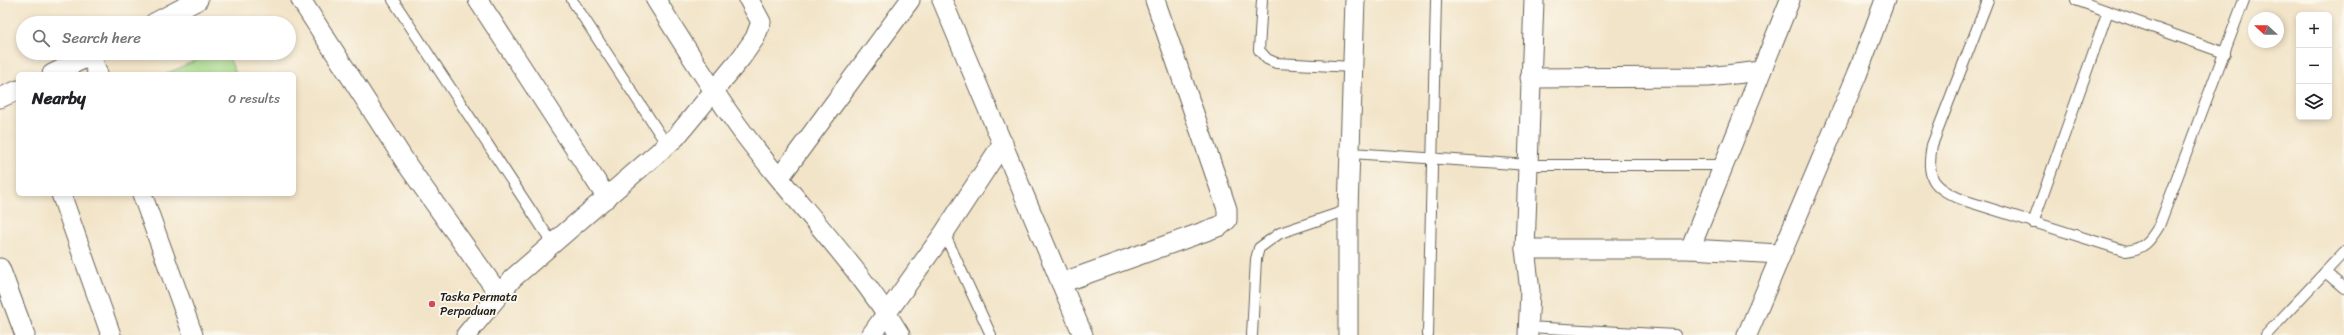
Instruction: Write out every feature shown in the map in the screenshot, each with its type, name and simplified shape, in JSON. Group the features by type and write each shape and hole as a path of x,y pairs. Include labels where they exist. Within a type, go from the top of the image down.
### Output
{"street":[{"path":"167,16 198,0"},
{"path":"301,0 408,166 499,294"},
{"path":"478,0 607,198"},
{"path":"656,0 744,134 780,177 888,314 900,335"},
{"path":"466,335 513,278 667,145 716,91 755,38 761,22 749,0"},
{"path":"780,177 910,0"},
{"path":"942,0 1084,335"},
{"path":"1062,283 1220,226 1227,220 1226,209 1155,0"},
{"path":"1348,335 1348,210 1351,153 1354,0"},
{"path":"1528,331 1530,291 1525,249 1534,0"},
{"path":"1690,249 1790,0"},
{"path":"1747,335 1857,75 1885,0"},
{"path":"56,72 81,60"},
{"path":"95,60 98,72"},
{"path":"1530,78 1708,77 1761,71"},
{"path":"0,98 16,91"},
{"path":"871,335 888,314 944,233 1003,144"},
{"path":"62,196 111,335"},
{"path":"143,196 193,335"},
{"path":"1525,249 1690,249 1780,254"},
{"path":"0,268 25,335"}],"lane":[{"path":"393,0 553,244"},
{"path":"572,0 667,145"},
{"path":"1262,0 1259,50 1267,59 1276,63 1353,67"},
{"path":"1428,335 1436,0"},
{"path":"1988,0 1932,145 1928,165 1932,180 1945,192 2033,223 2126,251 2137,250 2149,243 2159,226 2244,0"},
{"path":"2076,0 2225,53"},
{"path":"2033,223 2108,12"},
{"path":"1351,153 1529,165 1724,165"},
{"path":"1252,335 1256,259 1259,248 1280,233 1348,210"},
{"path":"944,233 991,335"},
{"path":"2266,335 2344,252"},
{"path":"2325,272 2344,288"},
{"path":"1528,331 1675,335"}],"green space":[{"path":"197,60 230,60 235,72 170,72"}],"place":[{"name":"Taska Permata Perpaduan","path":"432,304"}]}
